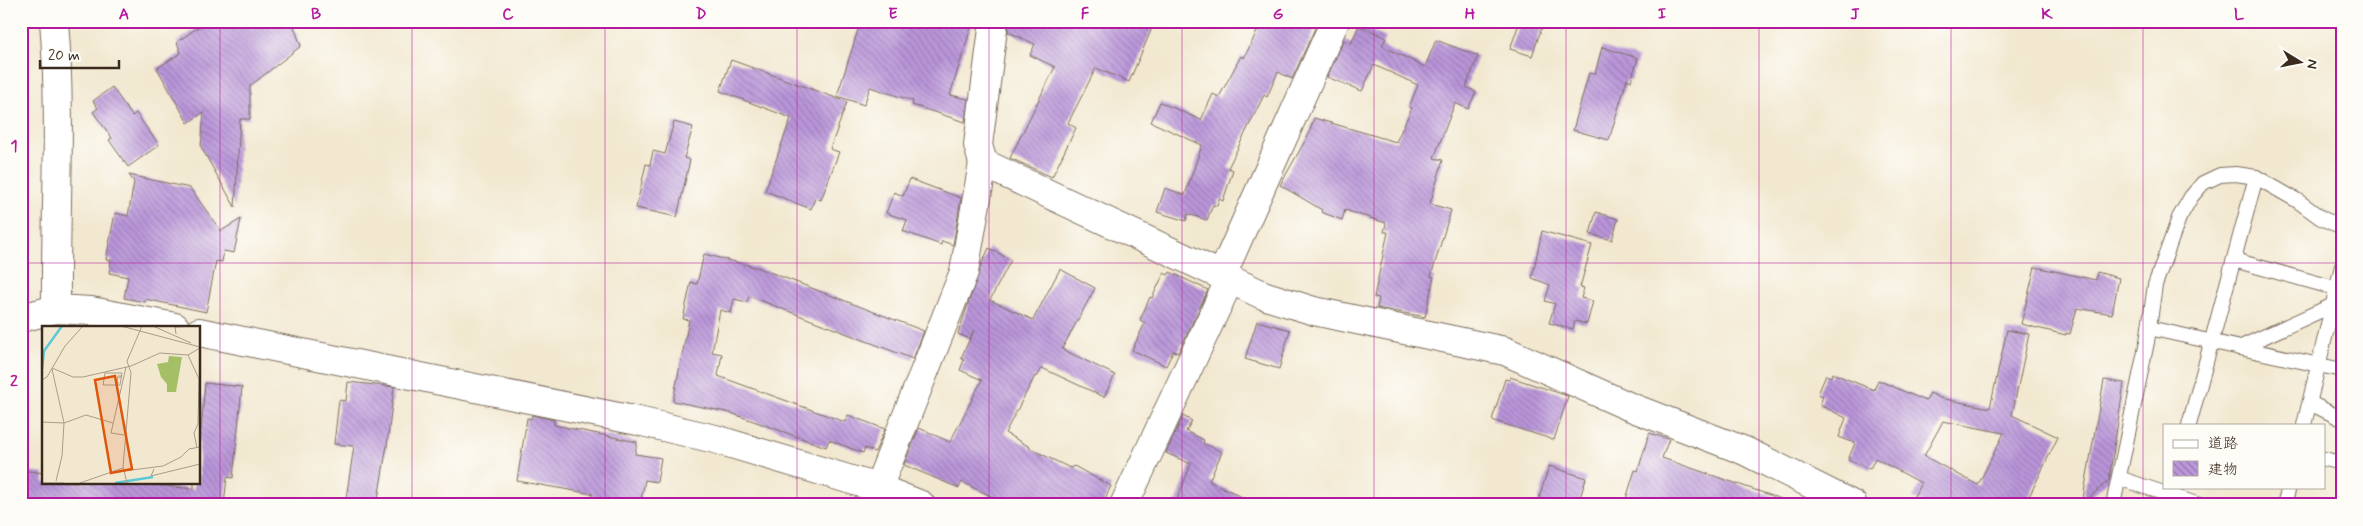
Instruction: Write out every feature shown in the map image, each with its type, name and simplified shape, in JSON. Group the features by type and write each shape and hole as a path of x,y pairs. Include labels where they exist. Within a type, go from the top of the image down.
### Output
{"street":[{"path":"54,21 58,98 55,239 56,308"},
{"path":"878,488 964,272 983,163 978,145 994,21"},
{"path":"1124,505 1226,277 1335,21"},
{"path":"983,163 1264,295 1314,310 1505,351 1628,406 1745,451 1853,505"},
{"path":"21,318 56,308 91,311 170,326"},
{"path":"200,332 638,421 715,439 878,488 920,505"}],"lane":[{"path":"2113,505 2158,277 2179,218 2191,197 2203,183 2220,175 2236,174 2256,177 2298,201 2321,218 2342,227"},
{"path":"2189,424 2256,177"},
{"path":"2234,260 2338,289"},
{"path":"2304,424 2342,266"},
{"path":"2239,348 2331,306"},
{"path":"2149,328 2342,370"},
{"path":"2310,403 2342,420"},
{"path":"2326,459 2342,463"},
{"path":"2119,478 2171,491 2199,505"},
{"path":"2284,505 2289,488"}],"building":[{"path":"207,21 292,21 301,46 250,86 250,119 240,119 235,207 201,147 204,112 188,123 157,68 181,53 177,42"},
{"path":"861,21 973,21 950,95 968,99 965,122 912,105 913,101 870,87 864,105 837,96"},
{"path":"1009,21 1155,21 1129,82 1096,68 1068,123 1076,128 1052,177 1010,158 1055,67 1030,55 1035,44 1008,32"},
{"path":"1262,21 1306,21 1316,26 1292,79 1278,72 1267,97 1264,95 1228,168 1233,170 1223,201 1219,199 1217,206 1213,205 1207,220 1188,214 1186,221 1157,212 1165,188 1185,195 1202,145 1151,122 1160,102 1201,120 1213,94 1219,97 1241,56 1244,58"},
{"path":"1520,21 1544,21 1532,56 1510,49"},
{"path":"1359,25 1386,38 1382,46 1425,67 1436,40 1478,56 1466,87 1476,92 1468,109 1455,103 1434,158 1443,160 1430,204 1451,210 1431,276 1434,277 1425,317 1377,308 1379,298 1374,297 1388,232 1384,232 1386,223 1345,210 1342,220 1321,212 1322,210 1280,185 1309,134 1314,118 1396,142 1412,108 1409,107 1418,85 1374,65 1362,91 1327,77 1344,40 1351,44"},
{"path":"1602,47 1638,58 1631,81 1627,79 1609,140 1573,130 1589,73 1595,74"},
{"path":"731,60 847,102 830,149 839,152 821,200 815,198 811,209 765,191 791,118 720,91"},
{"path":"112,87 132,116 136,113 159,145 128,167 109,140 112,138 93,112 98,108 93,101"},
{"path":"674,122 693,127 684,158 690,160 677,217 636,208 646,164 650,165 653,151 665,154"},
{"path":"129,175 190,188 221,231 241,219 234,253 224,251 222,262 216,261 206,312 145,299 145,302 124,298 128,277 109,273 111,260 106,260 115,213 128,216 134,182"},
{"path":"910,179 961,198 953,245 942,241 941,245 903,231 907,220 886,213 894,192 903,196"},
{"path":"1596,212 1618,219 1612,240 1590,234"},
{"path":"1542,231 1592,245 1580,287 1584,288 1581,298 1593,301 1587,324 1575,321 1573,329 1549,323 1555,304 1545,301 1550,285 1532,278"},
{"path":"989,248 1011,260 990,300 1033,320 1060,269 1095,288 1062,349 1115,375 1104,397 1042,368 1037,377 1035,376 1005,433 1029,448 1070,468 1074,466 1111,486 1102,505 1009,505 962,482 959,488 904,465 919,428 950,442 982,380 960,370 964,360 961,358 970,339 958,334 981,265"},
{"path":"704,254 759,268 924,331 913,359 749,296 747,302 734,299 731,313 720,310 712,352 722,354 718,376 845,422 848,415 885,429 875,452 865,448 863,453 829,440 826,447 731,413 673,401 689,320 683,319 691,282 697,284"},
{"path":"2035,267 2096,280 2097,272 2119,278 2112,314 2077,308 2070,334 2066,333 2066,335 2021,324"},
{"path":"1170,272 1208,290 1178,353 1173,351 1166,366 1132,350 1145,323 1140,320 1150,297 1152,298 1164,273 1168,275"},
{"path":"1257,321 1290,330 1279,369 1245,359"},
{"path":"2007,330 2029,334 2012,415 2058,437 2025,505 1926,505 1913,498 1921,483 1875,458 1870,469 1848,460 1855,443 1839,437 1846,418 1820,405 1823,396 1818,394 1826,375 1831,377 1832,373 1874,390 1878,380 1926,401 1930,393 1940,398 1990,408","holes":["1943,421 2004,433 1978,485 1924,456"]},
{"path":"1510,377 1568,396 1554,440 1492,420 1505,379 1509,380"},
{"path":"2104,380 2124,383 2109,480 2082,504"},
{"path":"348,382 394,387 377,505 345,505 354,446 334,444 339,400 346,401"},
{"path":"205,383 242,387 233,478 227,477 224,505 21,505 21,470 42,473 42,484 146,484 194,489 194,484 200,484 201,430"},
{"path":"532,415 554,420 554,425 637,442 635,454 661,458 657,482 645,480 640,505 591,505 593,494 517,481 527,418 531,419"},
{"path":"1183,416 1192,421 1186,431 1204,440 1203,443 1222,452 1209,481 1259,505 1175,505 1191,464 1166,453"},
{"path":"1649,433 1669,439 1662,458 1787,501 1787,505 1628,504 1629,500 1626,499 1635,470 1638,471"},
{"path":"1549,466 1586,478 1578,505 1537,505"}]}
